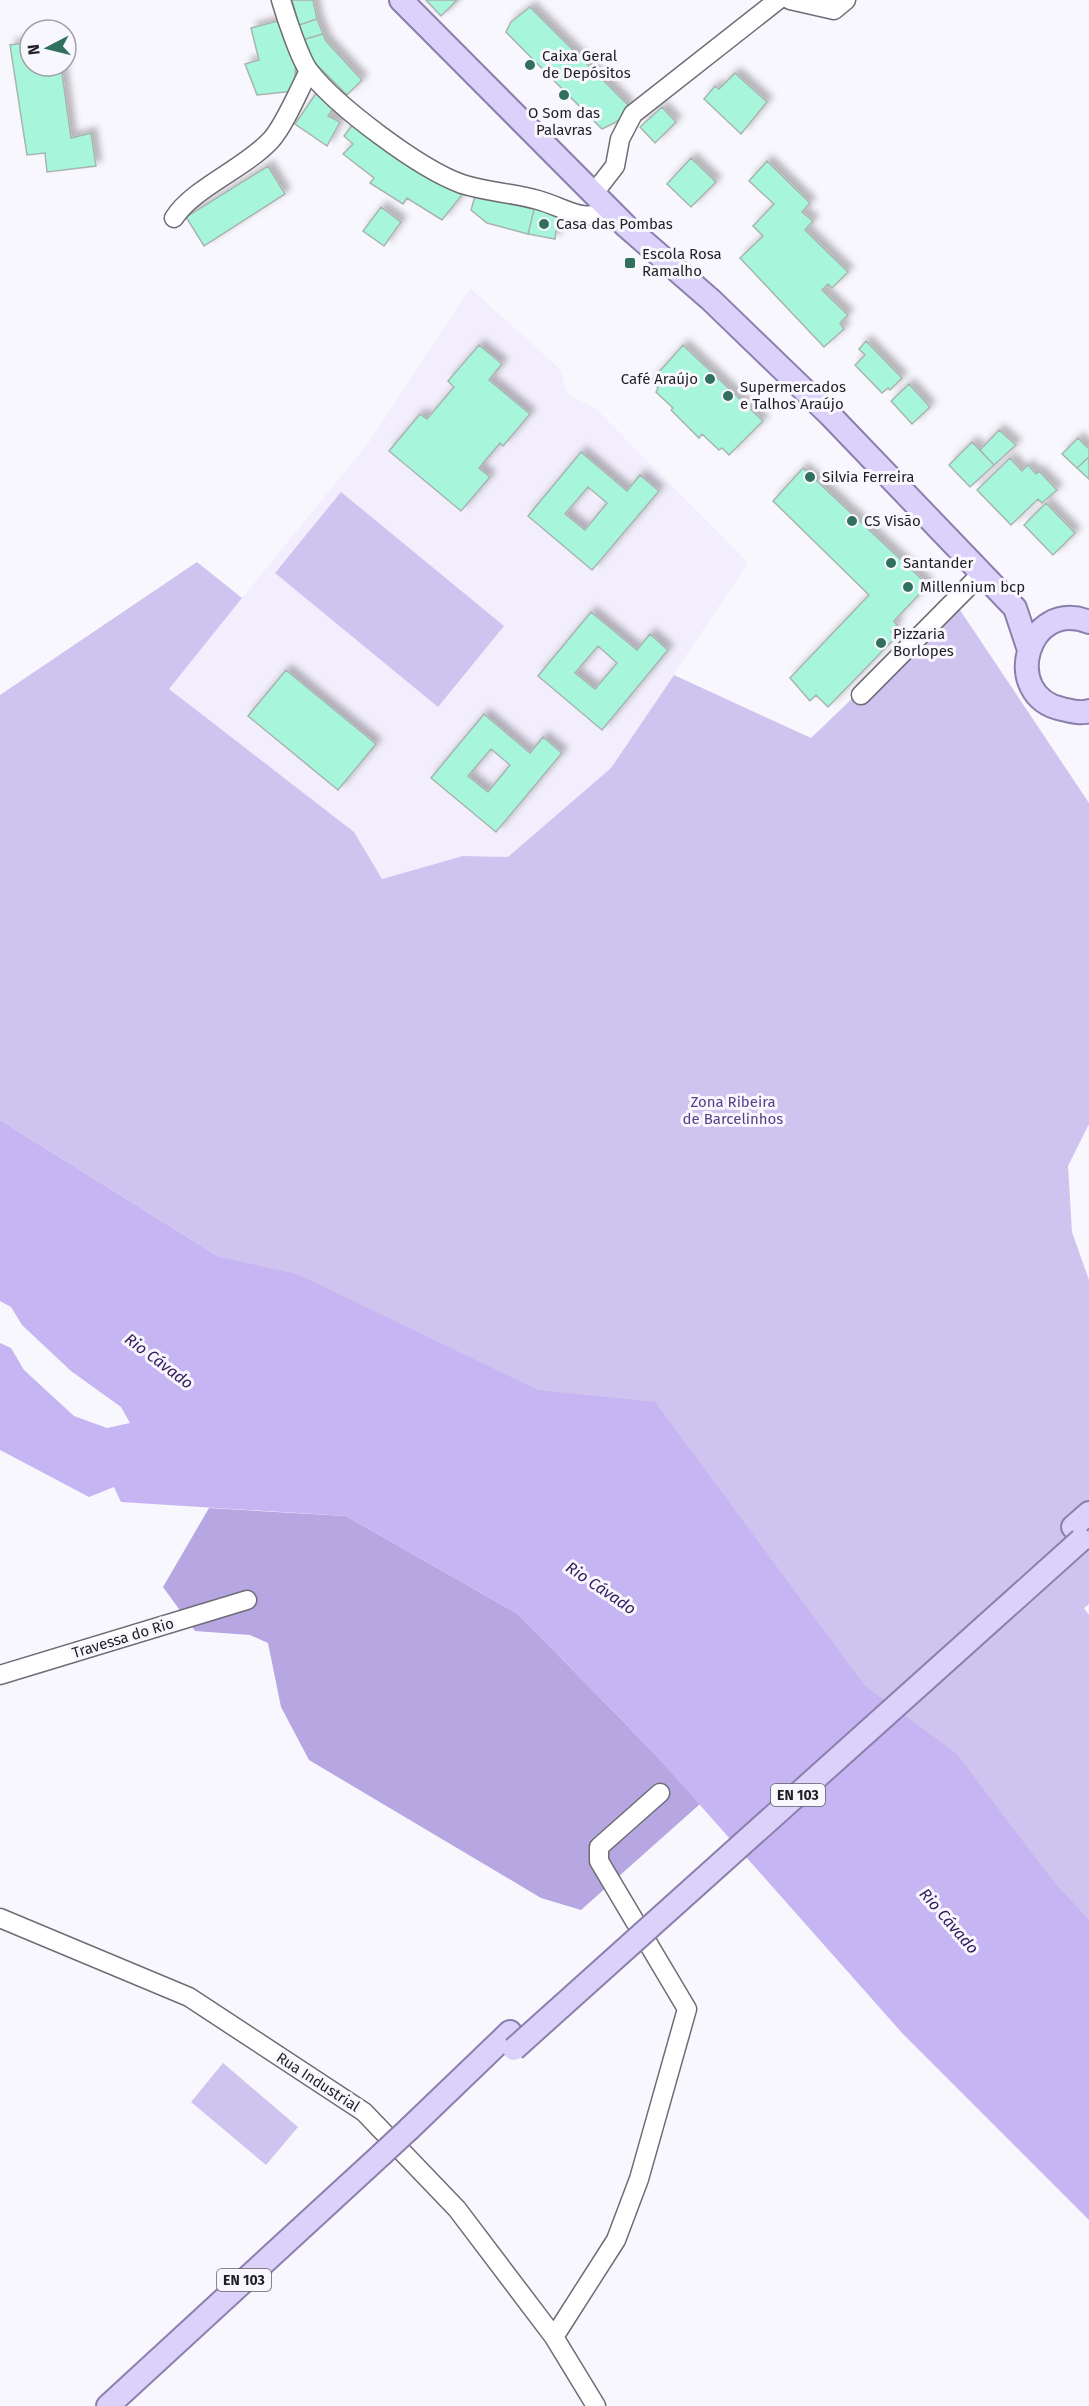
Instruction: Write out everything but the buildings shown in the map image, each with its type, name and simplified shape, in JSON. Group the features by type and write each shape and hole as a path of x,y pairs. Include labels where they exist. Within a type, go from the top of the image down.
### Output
{"main road":[{"path":"401,0 594,194 711,300 830,415 1015,608 1028,647 1027,674 1037,694 1055,707 1087,714"},
{"path":"1015,608 1051,622"},
{"path":"1028,647 1051,622 1067,618 1089,621"},
{"name":"EN 103","path":"127,2406 512,2041 1083,1528"},
{"name":"EN 103","path":"108,2406 385,2160"}],"street":[{"path":"281,0 309,71 355,116 416,159 462,183 539,200 587,218 596,217 611,210"},
{"path":"594,194 615,166 620,139 633,114 778,0"},
{"path":"790,0 834,10 846,0"},
{"path":"174,218 182,205 238,168 272,139 309,71"},
{"path":"861,695 982,573"},
{"name":"Travessa do Rio","path":"0,1675 247,1600"},
{"path":"554,2337 616,2240 639,2179 687,2009 599,1861 599,1847 660,1793"},
{"name":"Rua Industrial","path":"0,1918 189,1997 364,2112 457,2209 554,2337 596,2406"}],"shaded area":[{"path":"418,0 462,0 439,22"},
{"path":"470,288 560,369 568,395 594,407 748,563 611,768 522,852 508,857 463,856 382,879 354,832 168,689 369,442"},
{"path":"209,1508 346,1516 518,1614 653,1752 700,1804 581,1910 541,1898 309,1760 281,1707 268,1643 250,1635 195,1631 163,1587"}],"green space":[{"path":"341,492 504,626 438,707 275,573"},
{"name":"Zona Ribeira de Barcelinhos","path":"197,562 242,598 169,689 354,832 382,879 463,856 508,857 611,768 674,675 811,738 954,601 1089,803 1089,1124 1068,1166 1072,1232 1089,1280 1089,1604 1084,1608 1089,1615 1089,1926 219,1257 0,1120 0,695"},
{"path":"223,2063 298,2127 266,2165 191,2102"}],"water":[{"name":"Rio Cávado","path":"0,1120 219,1257 297,1274 538,1390 655,1402 865,1686 957,1754 1053,1881 1089,1920 1089,2220 903,2034 653,1752 518,1614 346,1516 121,1502 114,1487 89,1497 0,1450 0,1343 11,1348 24,1370 74,1416 107,1428 130,1423 121,1407 71,1371 22,1325 11,1307 0,1301"}],"place":[{"name":"Caixa Geral de Depósitos","path":"530,65"},
{"name":"O Som das Palavras","path":"564,95"},
{"name":"Casa das Pombas","path":"544,224"},
{"name":"Escola Rosa Ramalho","path":"630,263"},
{"name":"Café Araújo","path":"710,379"},
{"name":"Supermercados e Talhos Araújo","path":"728,396"},
{"name":"Silvia Ferreira","path":"810,477"},
{"name":"CS Visão","path":"852,521"},
{"name":"Santander","path":"891,563"},
{"name":"Millennium bcp","path":"908,587"},
{"name":"Pizzaria Borlopes","path":"881,643"}]}
